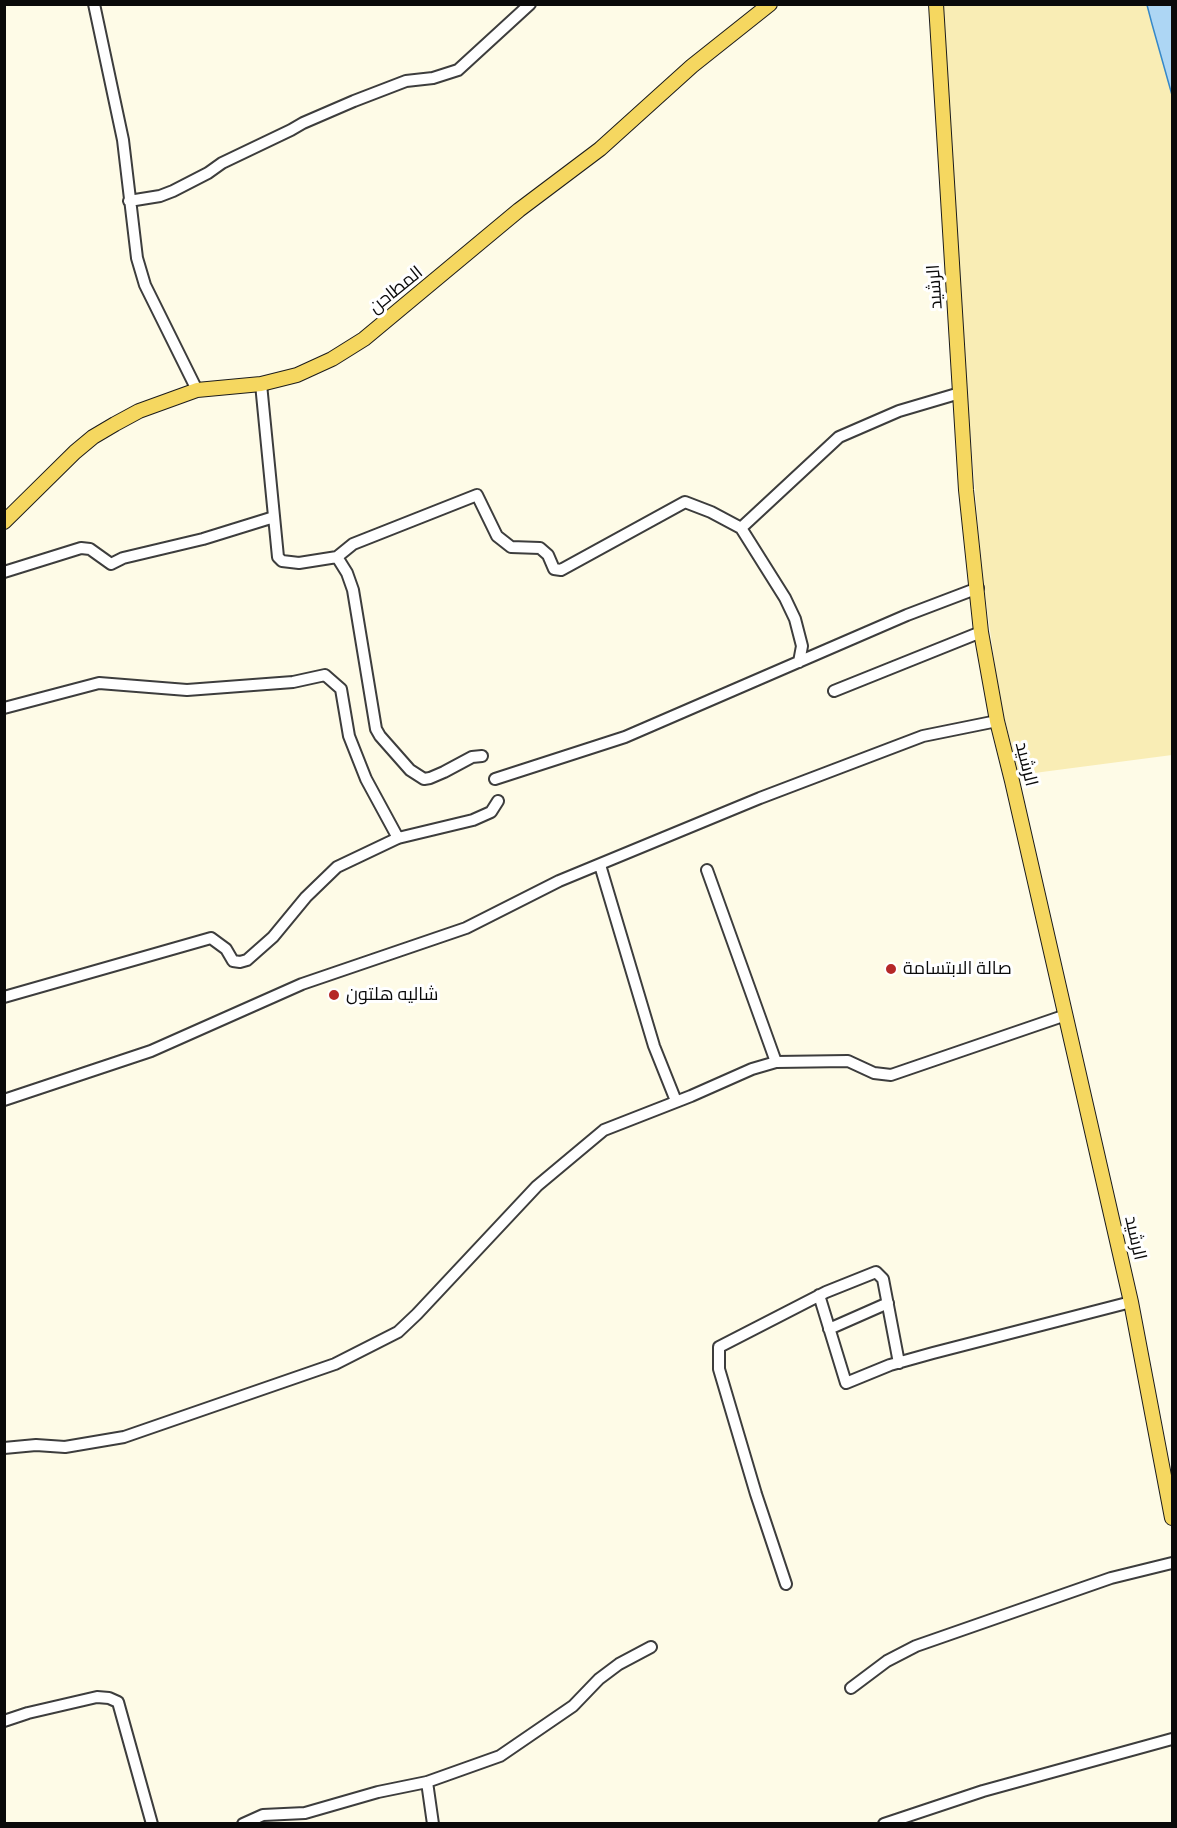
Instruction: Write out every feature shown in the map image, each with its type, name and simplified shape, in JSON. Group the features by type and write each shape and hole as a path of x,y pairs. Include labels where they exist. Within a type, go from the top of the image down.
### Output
{"main road":[{"name":"المطاحن","path":"4,522 93,437 139,411 197,390 261,384 297,375 332,359 364,339 519,210 600,149 692,66 770,4"},
{"name":"الرشيد","path":"936,4 966,490 981,632 997,721 1131,1302 1173,1518"}],"street":[{"path":"94,4 123,140 137,258 145,285 197,390"},
{"path":"129,201 160,196 173,191 222,163 354,101 406,81 433,78 458,70 530,4"},
{"path":"261,384 278,557 282,561 299,563 337,557 352,544 477,495 497,536 512,547 544,550 557,570 566,568 685,502 711,512 741,528 785,598 795,619 802,646 799,662"},
{"path":"741,528 839,437 899,411 960,393"},
{"path":"4,572 81,548 90,549 111,564 123,558 203,539 274,517"},
{"path":"337,557 347,573 353,590 374,719 380,736 410,770 424,779 444,772 472,757 482,756"},
{"path":"495,779 625,737 907,615 978,588"},
{"path":"834,691 981,632"},
{"path":"4,708 99,683 187,690 293,682 325,675 341,688 349,736 366,779 398,838"},
{"path":"4,1100 151,1051 302,984 466,928 536,892 760,798 923,736 997,721"},
{"path":"4,997 211,938 226,949 233,961 247,960 273,937 306,897 338,867 398,838 472,820 491,812 498,801"},
{"path":"600,865 654,1046 676,1101"},
{"path":"707,870 776,1062"},
{"path":"4,1448 36,1445 65,1447 124,1437 335,1364 398,1332 537,1186 604,1130 752,1069 776,1062 848,1061 874,1073 891,1075 1066,1015"},
{"path":"786,1584 756,1494 719,1369 719,1347 819,1295 876,1272 883,1276 899,1363"},
{"path":"819,1295 846,1383 899,1363 1131,1302"},
{"path":"830,1329 888,1303"},
{"path":"851,1688 886,1661 916,1646 1111,1578 1173,1563"},
{"path":"243,1824 264,1815 305,1813 378,1792 427,1782 500,1756 567,1710 599,1679 619,1664 651,1647"},
{"path":"4,1721 97,1697 118,1702 152,1824"},
{"path":"884,1824 983,1791 1173,1739"},
{"path":"427,1782 433,1824"}],"sand":[{"path":"942,5 1172,5 1172,755 1019,775 1000,701 982,574 968,408"}],"water":[{"path":"1147,5 1172,5 1172,95 1152,24"}],"place":[{"name":"صالة الابتسامة","path":"891,969"},
{"name":"شاليه هلتون","path":"334,995"}]}
